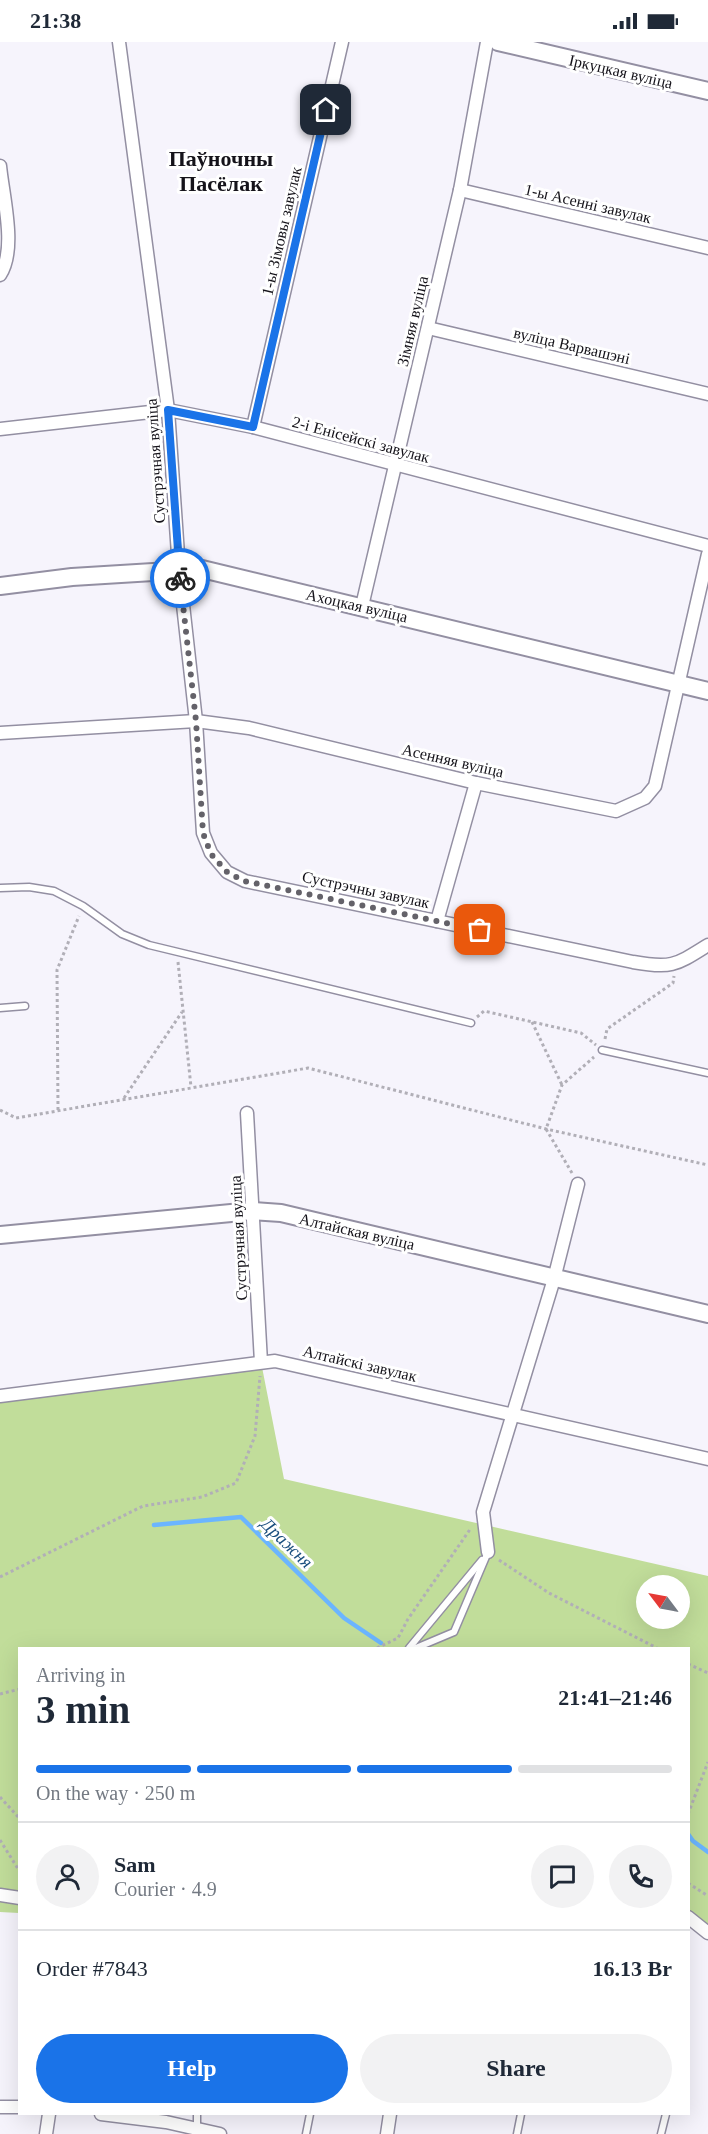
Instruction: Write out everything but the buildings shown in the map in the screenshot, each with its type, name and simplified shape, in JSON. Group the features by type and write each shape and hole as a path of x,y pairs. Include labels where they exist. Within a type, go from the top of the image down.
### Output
{"street":[{"name":"Сустрэчная вуліца","path":"120,42 168,410 179,570 196,721 203,833 211,854 227,872"},
{"name":"1-ы Зімовы завулак","path":"253,427 342,42"},
{"name":"Зімняя вуліца","path":"362,606 460,190 488,42"},
{"name":"Іркуцкая вуліца","path":"498,42 708,91"},
{"path":"0,166 9,245 7,263 0,275"},
{"name":"1-ы Асенні завулак","path":"460,190 708,248"},
{"name":"вуліца Варвашэні","path":"428,328 708,394"},
{"name":"2-і Енісейскі завулак","path":"0,429 168,410 253,427 708,546"},
{"name":"Асенняя вуліца","path":"0,733 196,721 249,728 476,783 616,811 645,798 655,786 708,554"},
{"name":"Ахоцкая вуліца","path":"0,586 72,577 202,569 708,691"},
{"path":"437,921 476,783"},
{"name":"Сустрэчны завулак","path":"227,872 244,881 657,967 675,965 708,945"},
{"name":"Сустрэчная вуліца","path":"247,1113 261,1362"},
{"path":"488,1552 483,1512 554,1279 578,1184"},
{"name":"Алтайская вуліца","path":"0,1235 252,1211 281,1213 708,1314"},
{"name":"Алтайскі завулак","path":"0,1396 275,1361 708,1459"},
{"path":"0,1895 18,1898"},
{"path":"690,1918 708,1932"},
{"path":"0,2107 18,2107"},
{"path":"46,2134 49,2115"},
{"path":"108,2115 197,2128 220,2134"},
{"path":"387,2134 390,2115"}],"lane":[{"path":"0,888 29,887 54,891 83,906 122,934 149,945 471,1023"},
{"path":"0,1008 25,1006"},
{"path":"602,1050 708,1073"},
{"path":"410,1647 488,1552"},
{"path":"418,1647 454,1632 488,1552"},
{"path":"197,2115 197,2128"},
{"path":"306,2134 310,2115"},
{"path":"517,2134 521,2115"},
{"path":"661,2134 666,2115"}],"path":[{"path":"58,1110 57,970 83,906"},
{"path":"176,951 191,1088"},
{"path":"607,1029 673,983"},
{"path":"123,1099 183,1010"},
{"path":"471,1023 484,1011 581,1033 602,1050 562,1085 546,1129"},
{"path":"532,1022 562,1085"},
{"path":"0,1110 16,1118 308,1068 546,1129 708,1165"},
{"path":"546,1129 578,1184"},
{"path":"0,1577 143,1506 202,1497 236,1483 255,1436 261,1362"},
{"path":"379,1647 398,1638 408,1618 483,1512"},
{"path":"488,1552 549,1593 655,1647"},
{"path":"690,1665 708,1673"},
{"path":"0,1694 18,1690"},
{"path":"690,1812 708,1762"},
{"path":"0,1797 18,1817"},
{"path":"0,1840 18,1869"},
{"path":"690,1884 708,1896"}],"green space":[{"path":"261,1362 284,1479 708,1576 708,1930 690,1917 690,1647 18,1647 18,1913 0,1912 0,1394"}],"waterway":[{"name":"Дражня","path":"154,1525 241,1517 344,1618 381,1643"},
{"name":"Дражня","path":"690,1837 708,1852"}],"way so far":[{"path":"180,578 196,721 203,833 211,854 227,872 244,881 480,930"}],"district":[{"name":"Паўночны Пасёлак","path":"221,170"}],"route":[{"path":"180,578 168,410 253,427 326,110"}]}
